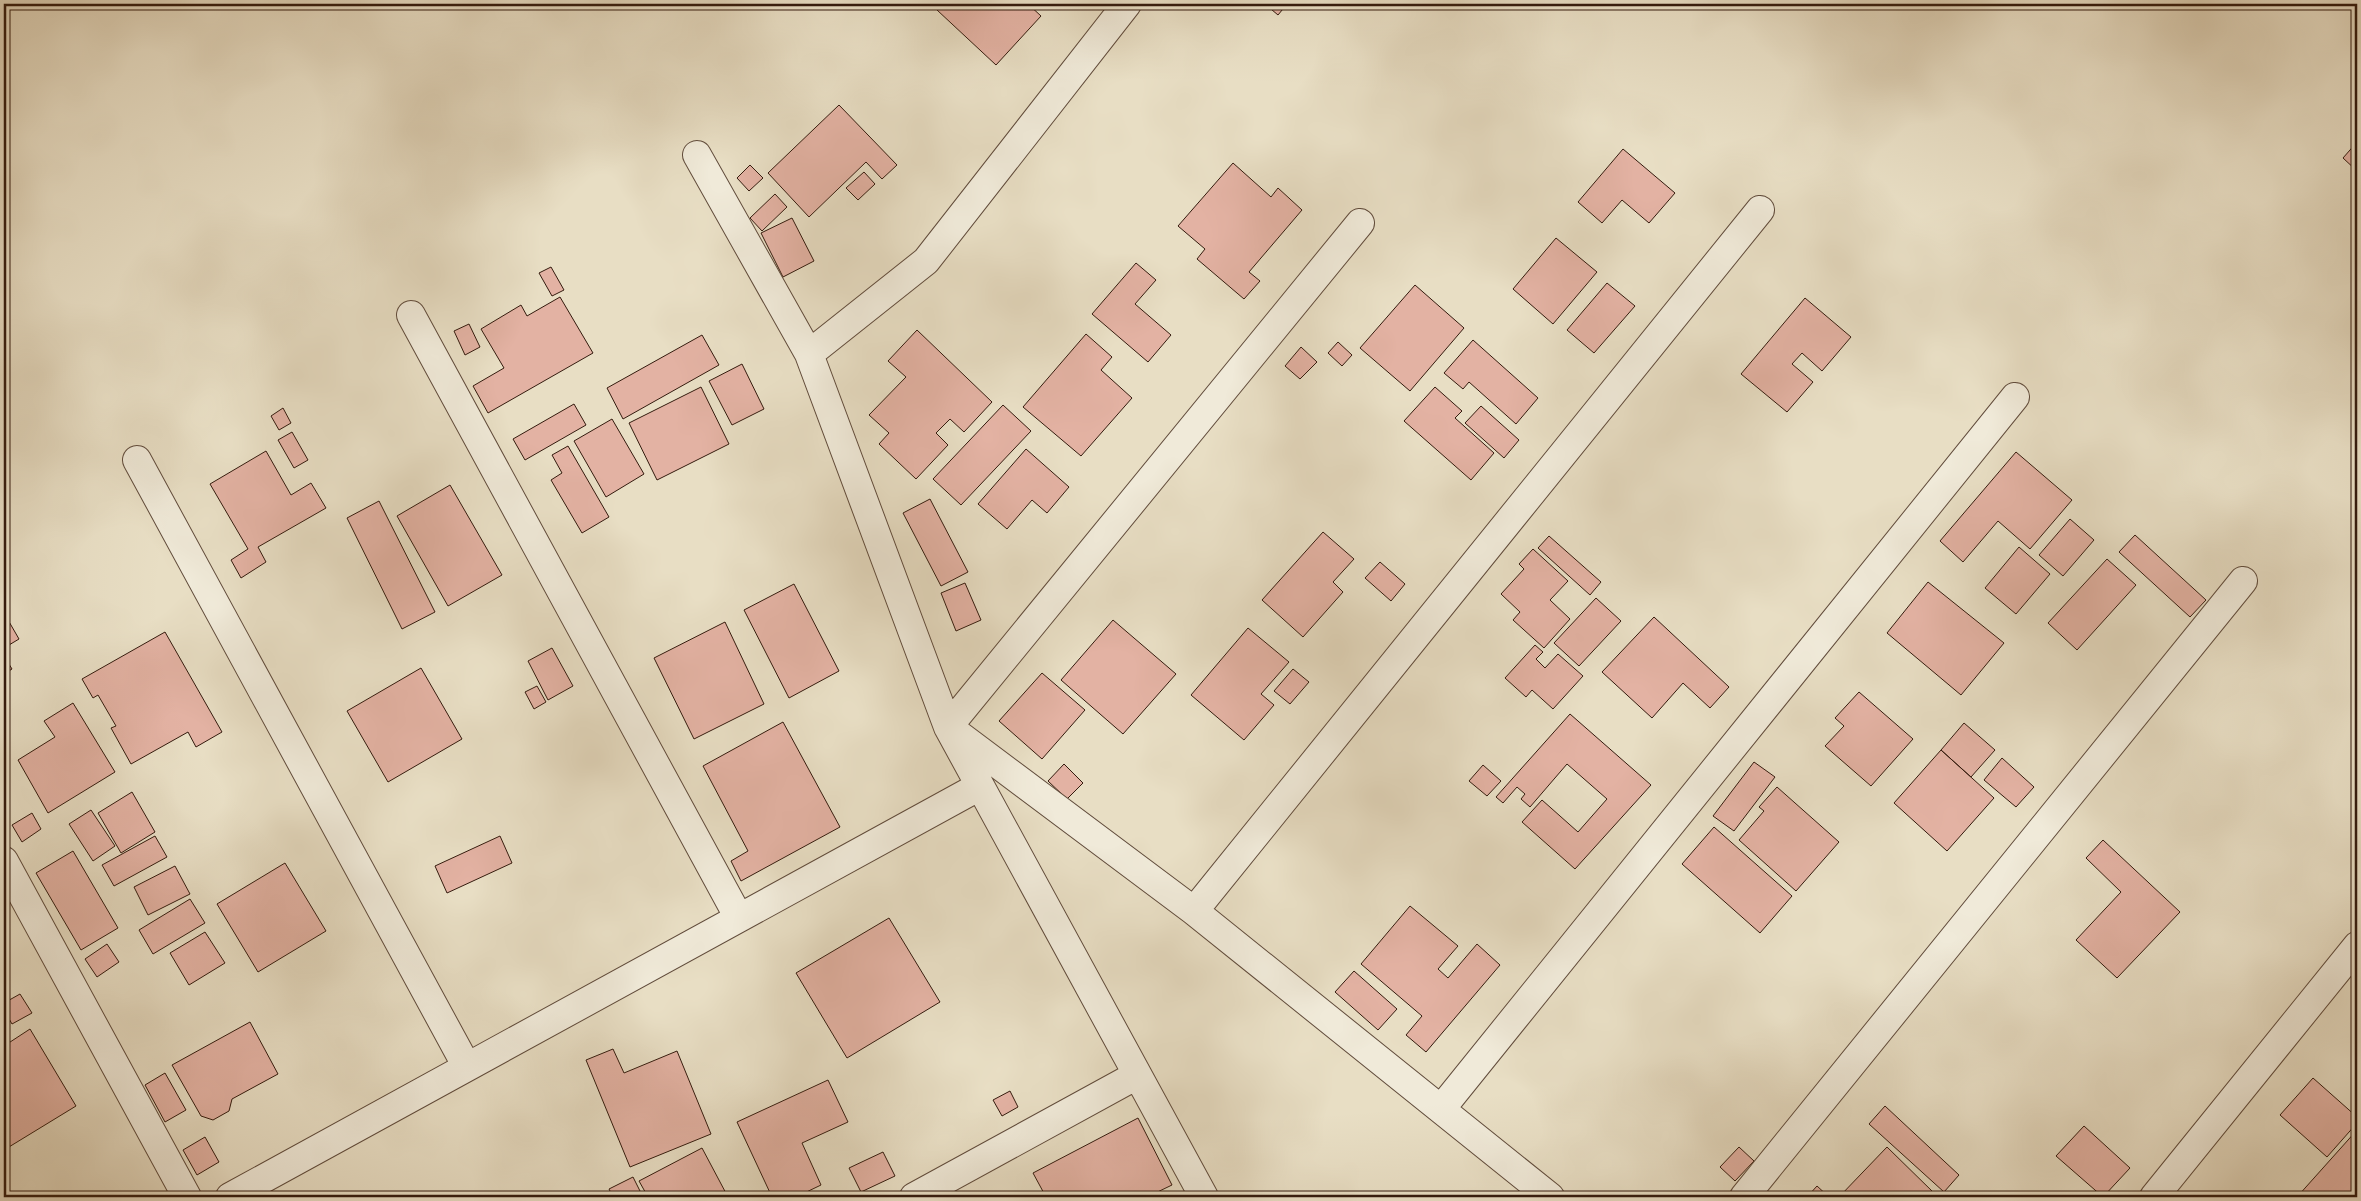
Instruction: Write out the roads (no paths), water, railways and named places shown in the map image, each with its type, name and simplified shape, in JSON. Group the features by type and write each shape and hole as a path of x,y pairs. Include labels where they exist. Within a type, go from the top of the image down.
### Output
{"street":[{"path":"809,354 926,261 1126,4"},
{"path":"697,155 809,354 948,727 1204,1197"},
{"path":"1194,910 1760,210"},
{"path":"948,727 1360,223"},
{"path":"411,315 739,918"},
{"path":"1440,1109 2015,397"},
{"path":"137,460 467,1067"},
{"path":"1744,1197 2243,581"},
{"path":"948,727 1194,910 1550,1197"},
{"path":"230,1197 980,786"},
{"path":"4,860 187,1197"},
{"path":"2154,1197 2357,946"},
{"path":"914,1197 1137,1075"}]}
